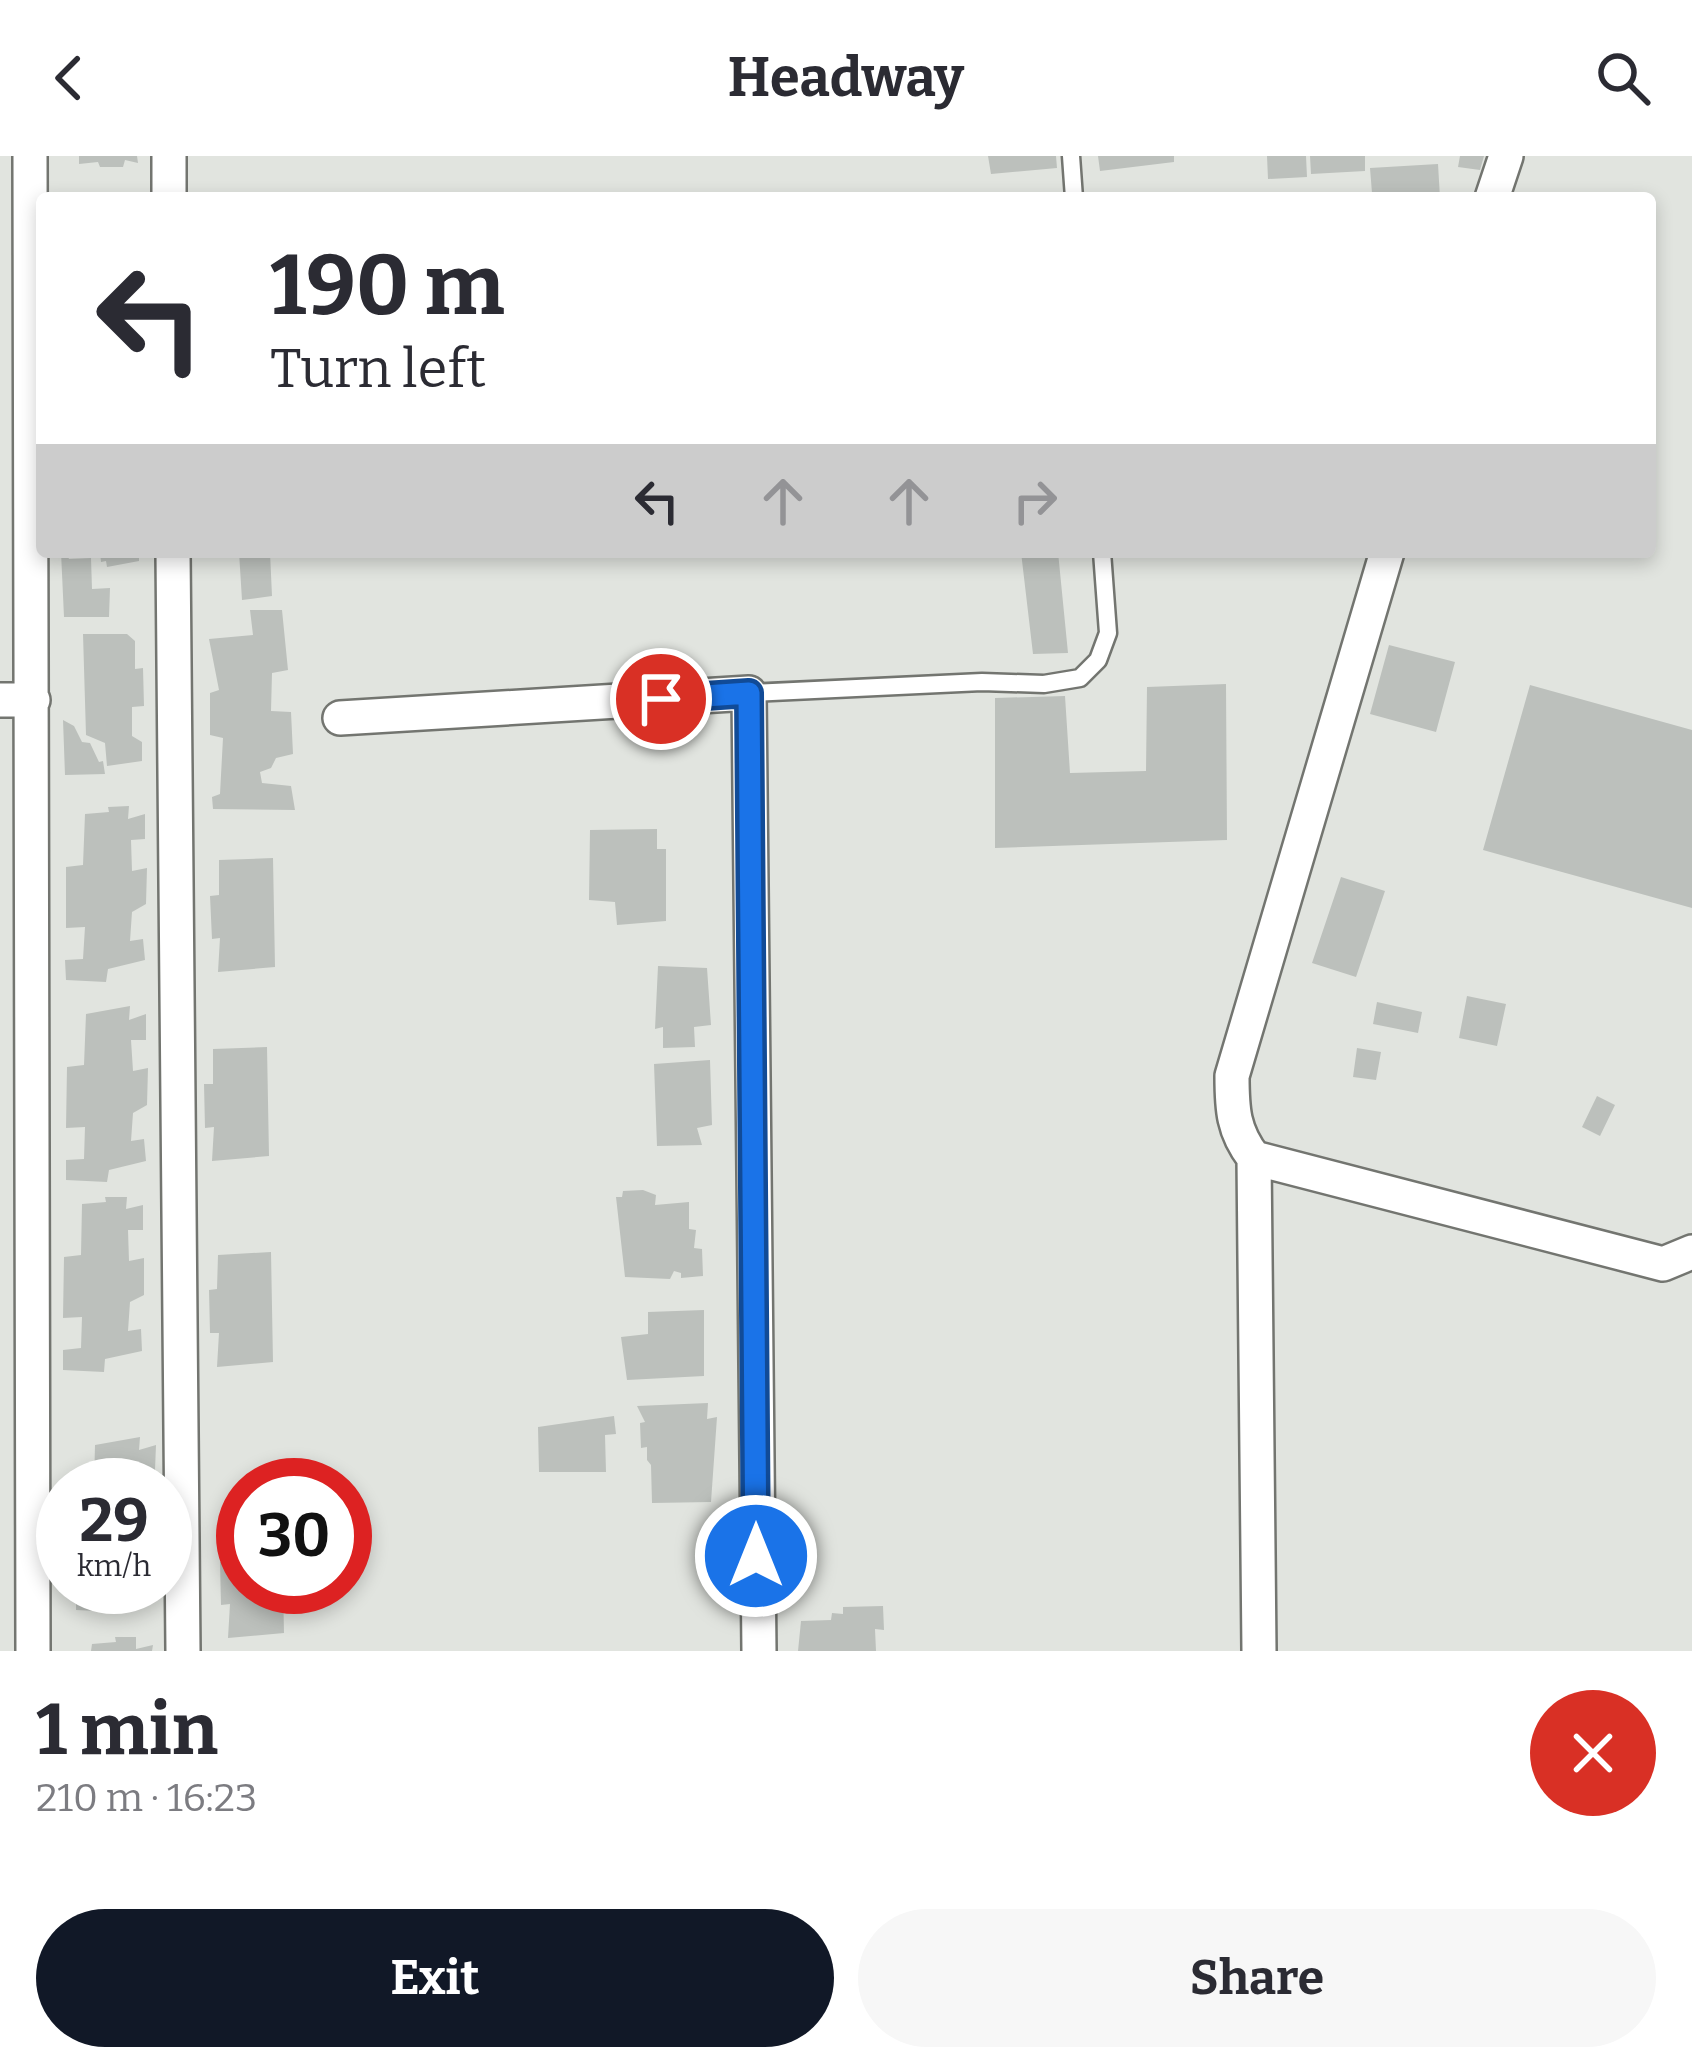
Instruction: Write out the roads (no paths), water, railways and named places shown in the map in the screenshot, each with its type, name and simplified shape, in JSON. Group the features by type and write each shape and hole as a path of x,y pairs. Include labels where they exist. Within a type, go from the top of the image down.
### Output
{"street":[{"path":"30,156 16,700 33,1651"},
{"path":"169,156 169,192"},
{"path":"1494,192 1506,156"},
{"path":"173,558 183,1651"},
{"path":"1386,558 1232,1076 1238,1138 1254,1158 1663,1264 1692,1252"},
{"path":"340,718 749,693 759,1651"},
{"path":"1254,1158 1259,1651"}],"lane":[{"path":"1071,156 1074,192"},
{"path":"749,693 982,682 1044,684 1080,678 1098,660 1108,633 1102,558"}]}
